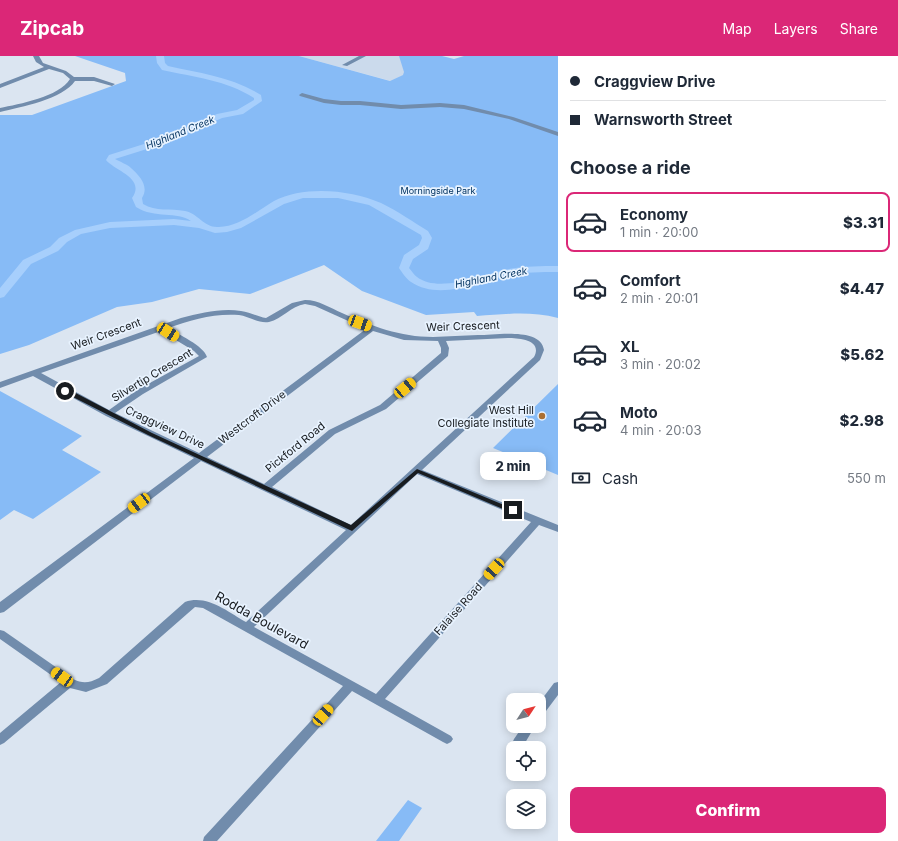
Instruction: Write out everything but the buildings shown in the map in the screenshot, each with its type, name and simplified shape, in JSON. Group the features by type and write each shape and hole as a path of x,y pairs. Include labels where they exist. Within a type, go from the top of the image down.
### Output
{"street":[{"path":"36,56 39,62 69,74 73,79"},
{"path":"345,65 362,56"},
{"path":"0,86 50,67"},
{"path":"73,79 94,79 112,84"},
{"path":"0,110 35,101 68,86 73,79"},
{"path":"302,95 324,101 341,103 360,103 401,107 440,105 464,107 511,118 558,134"},
{"name":"Weir Crescent","path":"0,385 184,320 215,313 240,313 268,320 296,304 308,302 372,328 408,339 523,336 532,339 539,344 541,353 417,471 246,627"},
{"name":"Silvertip Crescent","path":"109,414 140,392 203,357 202,353 197,349 161,328"},
{"name":"Westcroft Drive","path":"0,609 4,604 372,328"},
{"name":"Pickford Road","path":"265,488 332,432 369,415 389,402 445,354 445,348 441,339"},
{"name":"Craggview Drive","path":"34,373 109,414 352,529"},
{"path":"417,471 558,529"},
{"name":"Falaise Road","path":"378,699 538,520"},
{"name":"Rodda Boulevard","path":"69,682 84,688 90,688 103,681 194,602 204,604 447,738"},
{"path":"0,634 69,682 0,740"},
{"path":"209,841 351,685"},
{"path":"546,702 558,686"}],"shaded area":[{"path":"299,56 400,56 405,74 391,81"}],"green space":[{"name":"Morningside Park","path":"75,56 299,56 390,81 403,75 404,72 399,56 442,56 454,59 464,56 558,56 558,318 538,314 477,316 474,312 426,315 362,291 324,265 250,294 199,289 152,302 117,307 29,345 0,354 0,115 32,115 126,81 125,73"},
{"name":"West Hill Collegiate Institute","path":"558,384 558,475 493,448"},
{"path":"0,391 82,436 62,450 101,472 33,519 14,510 0,520"},
{"path":"408,800 422,808 399,841 376,841"}],"waterway":[{"name":"Highland Creek","path":"160,56 161,63 165,68 201,75 237,85 258,97 258,101 240,112 220,116 163,141 112,157 110,160 128,170 141,187 141,192 137,198 139,205 144,208 155,212 185,214 192,217 200,224 215,230 238,226 292,197 320,194 347,197 372,203 425,233 427,238 424,247 408,257 404,268 414,279 426,285 442,287 458,285 521,270 558,269"},
{"path":"0,295 27,262 54,249 63,240 78,232 110,225 144,223 174,222 201,225"}],"place":[{"name":"West Hill Collegiate Institute","path":"542,416"}],"route":[{"path":"65,391 150,434 352,529 417,471 513,510"}]}
